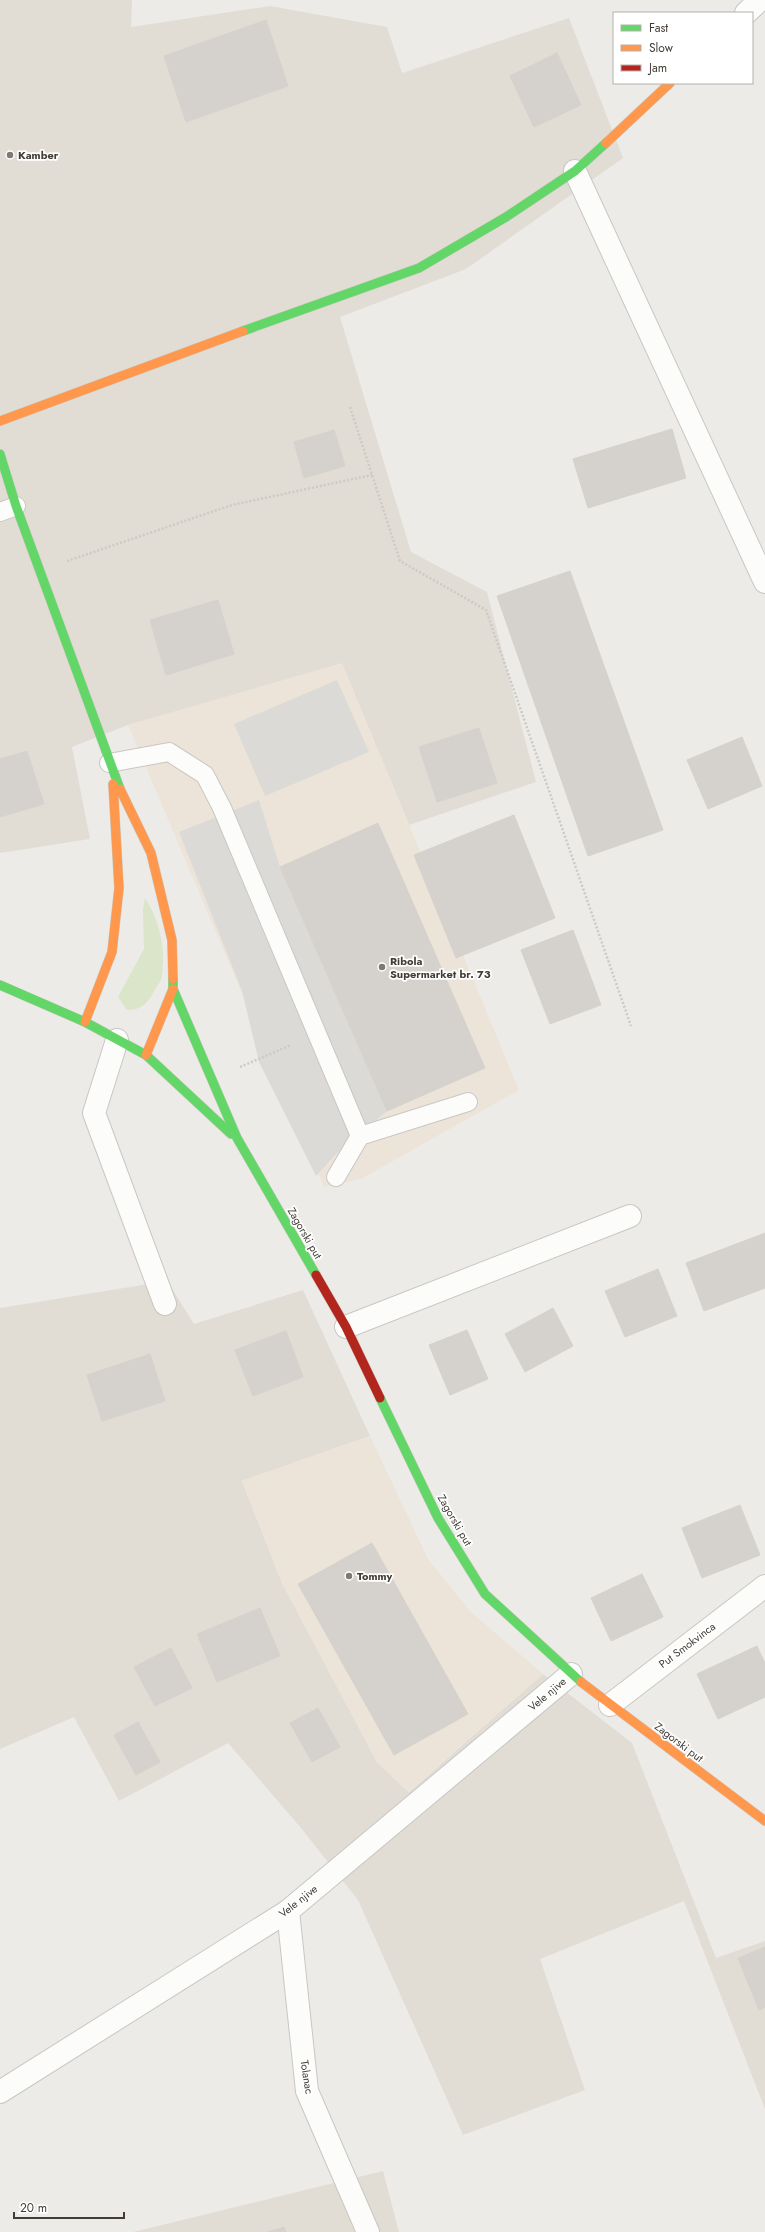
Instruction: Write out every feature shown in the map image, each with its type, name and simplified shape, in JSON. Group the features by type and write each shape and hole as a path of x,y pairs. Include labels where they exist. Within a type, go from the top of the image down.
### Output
{"main road":[{"path":"0,421 419,268 506,217 575,171 669,84"},
{"path":"0,454 8,509 39,570 111,768 151,853 172,940 173,989 237,1138"},
{"path":"85,1022 112,952 119,888 111,768"},
{"path":"0,985 85,1022 146,1055 237,1138"},
{"path":"146,1055 173,989"},
{"name":"Zagorski put","path":"237,1138 346,1327 438,1518 485,1594 571,1674 765,1821"}],"street":[{"path":"747,12 760,0"},
{"path":"575,171 765,582"},
{"path":"117,1040 94,1113 164,1304"},
{"path":"346,1327 630,1216"},
{"name":"Put Smokvinca","path":"610,1705 765,1586"},
{"name":"Vele njive","path":"0,2092 288,1911 571,1674"},
{"name":"Tolanac","path":"288,1911 307,2091 368,2232"}],"lane":[{"path":"111,768 169,752 205,775 226,816 360,1136"},
{"path":"336,1177 360,1136 468,1102"}],"path":[{"path":"350,407 400,561 486,610 631,1026"},
{"path":"39,570 232,505 372,475"},
{"path":"252,1062 276,1051"}],"shaded area":[{"path":"0,0 132,0 131,27 270,6 387,27 402,73 569,18 623,158 466,269 340,317 411,552 487,592 536,782 409,825 342,664 128,725 72,747 90,839 0,853"},
{"path":"342,663 519,1090 361,1179 324,1187 128,725"},
{"path":"337,680 369,752 265,796 234,724"},
{"path":"259,800 280,867 387,1111 338,1152 316,1176 259,1062 242,991 179,832"},
{"path":"167,1281 194,1324 303,1290 370,1436 242,1481 282,1583 377,1762 409,1792 543,1674 632,1743 716,1958 765,1941 765,2109 684,1901 540,1959 585,2090 463,2135 358,1900 301,1828 228,1743 119,1801 74,1717 0,1749 0,1308"},
{"path":"370,1436 428,1559 470,1611 543,1674 408,1792 377,1762 282,1583 242,1481"},
{"path":"383,2171 399,2232 133,2232"}],"green space":[{"path":"145,898 158,924 163,954 162,976 144,1005 137,1009 127,1010 118,997 144,949 143,909"}],"building":[{"path":"266,20 288,86 186,122 164,56"},
{"path":"557,53 581,105 534,127 510,76"},
{"path":"672,429 686,478 588,508 573,459"},
{"path":"334,430 345,466 304,478 294,442"},
{"path":"570,571 663,830 588,856 497,596"},
{"path":"218,600 234,654 166,675 150,620"},
{"path":"479,728 497,783 437,802 419,747"},
{"path":"742,737 762,786 708,809 687,760"},
{"path":"27,751 44,804 0,817 0,759"},
{"path":"514,815 555,918 456,958 414,855"},
{"name":"Ribola Supermarket br. 73","path":"378,823 485,1068 387,1111 280,867"},
{"path":"573,930 601,1005 550,1024 521,950"},
{"path":"765,1233 765,1288 704,1311 686,1263"},
{"path":"658,1269 677,1316 625,1337 605,1291"},
{"path":"553,1308 573,1346 525,1372 505,1334"},
{"path":"467,1330 488,1379 450,1395 429,1345"},
{"path":"286,1331 303,1377 253,1396 235,1350"},
{"path":"150,1354 165,1401 102,1421 87,1375"},
{"path":"740,1505 760,1555 702,1578 682,1528"},
{"path":"372,1543 468,1714 394,1755 298,1584"},
{"path":"642,1574 663,1617 611,1641 591,1598"},
{"path":"260,1608 280,1656 217,1682 197,1634"},
{"path":"757,1646 765,1663 765,1697 718,1719 697,1674"},
{"path":"171,1648 192,1688 155,1706 134,1667"},
{"path":"318,1708 340,1747 312,1762 290,1723"},
{"path":"138,1722 160,1762 136,1775 114,1735"},
{"path":"765,1947 765,2007 759,2010 738,1958"},
{"path":"284,2227 286,2232 268,2232"}],"traffic: fast":[{"path":"243,331 419,268 506,217 575,171 606,143"},
{"path":"0,454 16,506 120,789"},
{"path":"173,979 173,989 237,1138 316,1275"},
{"path":"0,985 85,1022 146,1055 231,1134"},
{"path":"380,1398 438,1518 485,1594 581,1682"}],"traffic: slow":[{"path":"606,143 669,84"},
{"path":"0,421 243,331"},
{"path":"85,1022 112,952 119,888 113,784"},
{"path":"120,789 151,853 172,940 173,979"},
{"path":"146,1055 173,989"},
{"path":"581,1682 765,1821"}],"traffic: jam":[{"path":"316,1275 346,1327 380,1398"}],"place":[{"name":"Kamber","path":"10,155"},
{"name":"Ribola Supermarket br. 73","path":"382,967"},
{"name":"Tommy","path":"349,1576"}]}
